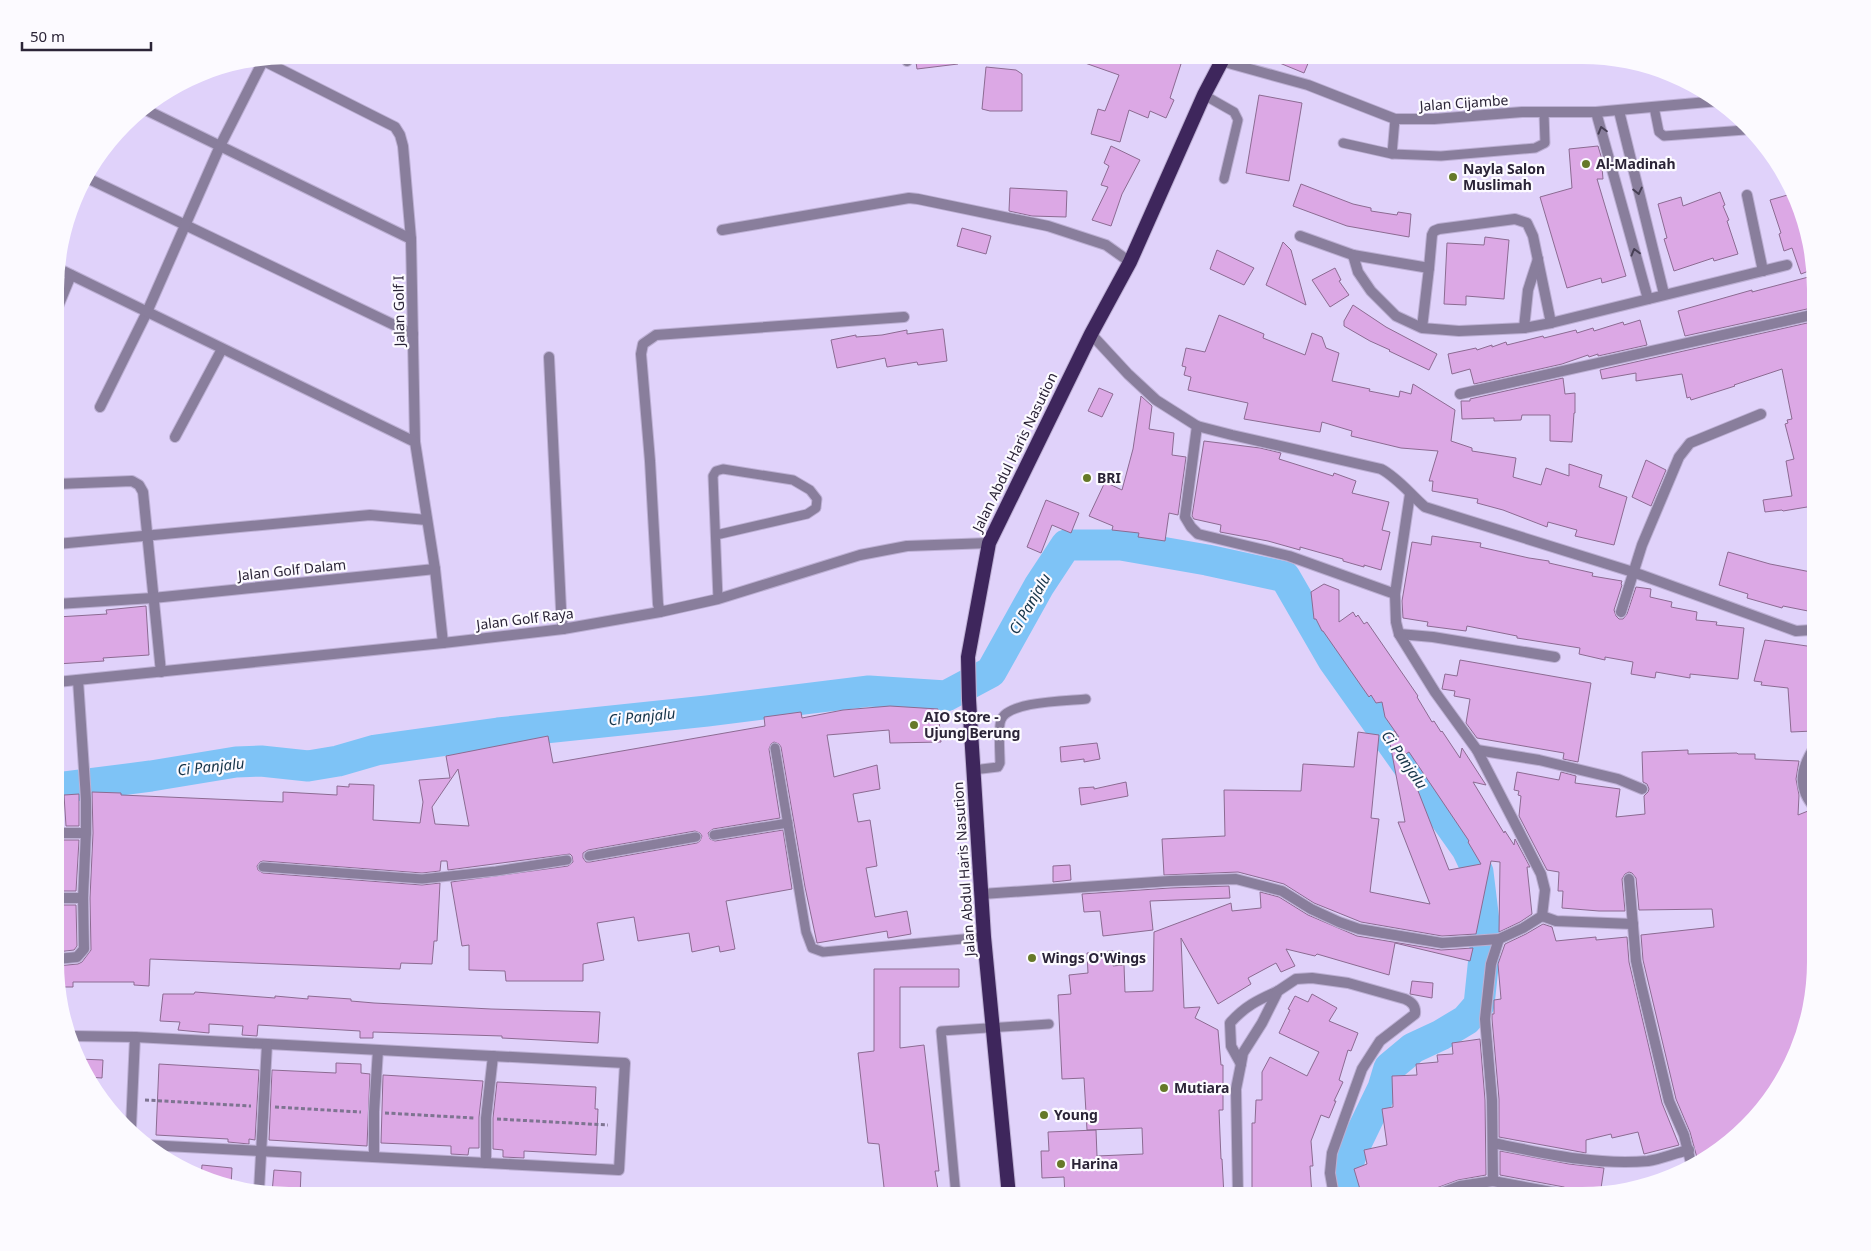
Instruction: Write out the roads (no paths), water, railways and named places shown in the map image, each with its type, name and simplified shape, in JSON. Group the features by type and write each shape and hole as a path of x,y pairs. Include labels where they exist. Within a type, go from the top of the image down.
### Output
{"highway":[{"name":"Jalan Abdul Haris Nasution","path":"1008,1187 984,937 970,724 968,657 989,543 1092,334 1130,262 1204,95 1220,64"}],"street":[{"name":"Jalan Cijambe","path":"1242,64 1308,85 1395,119 1434,119 1522,112 1619,111 1708,103"},
{"name":"Jalan Golf I","path":"269,65 395,127 400,135 403,146 412,240 415,442 435,569 443,643"},
{"path":"100,407 146,312 220,146 260,66"},
{"path":"1619,111 1664,294"},
{"path":"150,112 412,240"},
{"path":"1596,112 1648,299"},
{"path":"92,180 413,334"},
{"path":"1747,195 1763,270"},
{"path":"722,230 909,198 1048,226 1106,245 1130,262"},
{"path":"1625,215 1643,210"},
{"path":"1422,328 1434,231 1516,218 1526,223 1533,236 1551,323"},
{"path":"1300,236 1353,255 1429,268"},
{"path":"1353,255 1358,272 1371,291 1396,316 1422,328 1460,331 1524,328 1551,323 1787,265"},
{"path":"1524,328 1528,290 1538,259"},
{"path":"64,272 415,442"},
{"path":"64,292 71,275"},
{"path":"1460,394 1807,316"},
{"path":"660,612 641,354 643,344 656,335 904,317"},
{"path":"1092,334 1128,374 1156,400 1197,426 1381,469 1393,475 1410,494 1425,506 1633,572 1796,631 1807,630"},
{"path":"175,437 222,349"},
{"path":"548,357 563,629"},
{"path":"1621,612 1633,572 1678,457 1690,444 1761,414"},
{"path":"1197,426 1185,517 1198,534 1289,556 1395,594"},
{"path":"64,484 132,481 139,485 143,492 162,672"},
{"path":"1410,494 1395,594 1396,622 1399,634 1435,692 1477,750 1540,874 1545,890 1542,916"},
{"path":"64,543 370,515 426,520"},
{"name":"Jalan Golf Raya","path":"64,681 563,629 660,612 718,599 860,555 908,546 989,543"},
{"name":"Jalan Golf Dalam","path":"64,604 153,598 435,569"},
{"path":"1399,634 1442,638 1555,656"},
{"path":"64,958 77,957 84,948 83,898 86,799 78,680"},
{"path":"1477,750 1539,760 1610,776 1642,789"},
{"path":"1807,760 1803,777 1804,791 1807,794"},
{"path":"64,833 86,833"},
{"path":"982,894 1170,881 1236,879 1282,891 1311,909 1359,929 1442,943 1497,939 1523,928 1542,916"},
{"path":"1629,879 1636,961 1640,984 1668,1101 1689,1150 1691,1159"},
{"path":"64,898 83,898"},
{"path":"1542,916 1556,921 1633,924"},
{"path":"1493,1181 1491,1087 1485,1019 1491,964 1497,939"},
{"path":"1241,1064 1231,1046 1230,1023 1239,1012 1251,1003 1278,991 1296,979 1312,978 1348,983 1411,1001 1415,1014 1380,1041 1362,1069 1332,1153 1330,1173 1332,1187"},
{"path":"1238,1187 1236,1089 1243,1054 1262,1023 1278,991"},
{"path":"76,1036 135,1037 624,1063 619,1170 159,1146"},
{"path":"131,1122 135,1037"},
{"path":"259,1185 267,1044"},
{"path":"374,1157 378,1050"},
{"path":"486,1163 486,1118 493,1056"},
{"path":"1493,1143 1557,1157 1614,1162 1650,1160 1689,1150"},
{"path":"1457,1187 1493,1181 1525,1187"}],"lane":[{"path":"1204,95 1234,112 1238,120 1224,179"},
{"path":"1654,108 1659,132 1664,136 1741,130"},
{"path":"1344,143 1392,154 1441,156 1536,148 1545,143 1544,112"},
{"path":"1392,154 1395,119"},
{"path":"716,535 807,514 816,508 817,499 810,490 793,480 723,469 716,471 712,476 718,599"},
{"path":"973,770 995,768 1000,763 1001,720 1006,714 1031,704 1086,699"},
{"path":"776,748 806,932 812,948 823,952 984,937"},
{"path":"714,835 788,823"},
{"path":"589,856 696,837"},
{"path":"263,867 422,879 496,871 567,860"},
{"path":"955,1187 941,1031 1048,1024"}],"waterway":[{"name":"Ci Panjalu","path":"64,787 151,776 236,762 261,761 308,766 338,761 376,750 498,733 707,711 869,691 946,696 991,672 1039,586 1066,545 1121,545 1207,560 1285,577 1333,660 1467,849 1478,872 1486,938 1479,1005 1466,1020 1441,1035 1413,1048 1389,1068 1383,1088 1353,1150 1346,1170 1349,1187"}],"place":[{"name":"Al-Madinah","path":"1586,164"},
{"name":"Nayla Salon Muslimah","path":"1453,177"},
{"name":"BRI","path":"1087,478"},
{"name":"AIO Store - Ujung Berung","path":"914,725"},
{"name":"Wings O'Wings","path":"1032,958"},
{"name":"Mutiara","path":"1164,1088"},
{"name":"Young","path":"1044,1115"},
{"name":"Harina","path":"1061,1164"}]}
